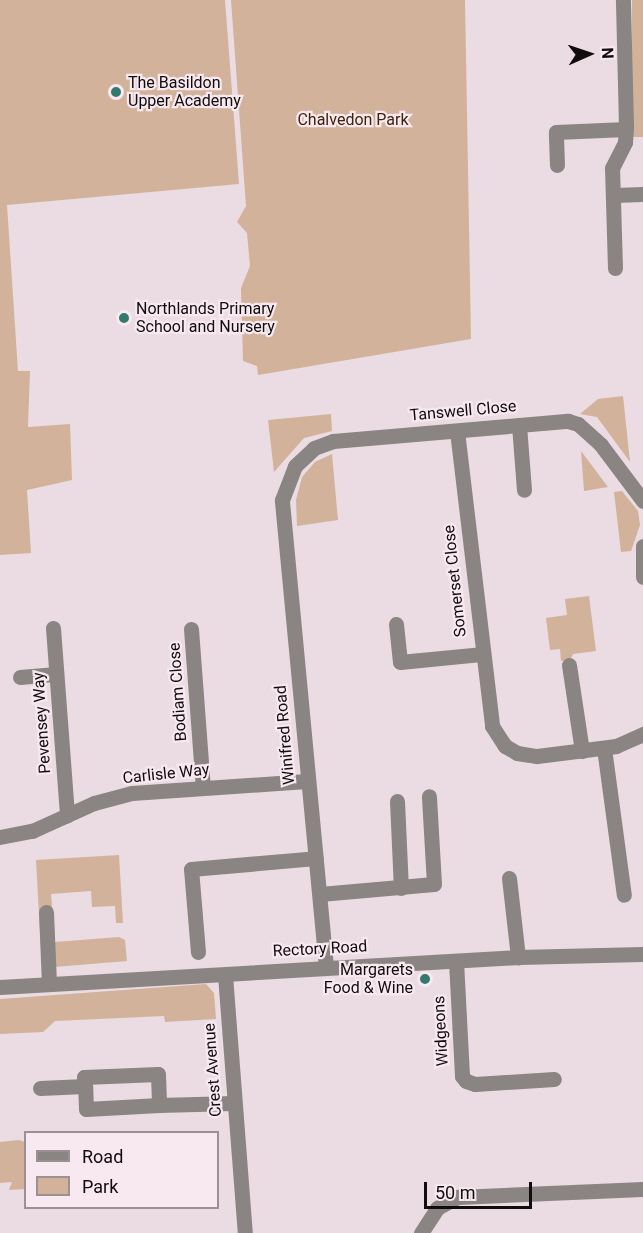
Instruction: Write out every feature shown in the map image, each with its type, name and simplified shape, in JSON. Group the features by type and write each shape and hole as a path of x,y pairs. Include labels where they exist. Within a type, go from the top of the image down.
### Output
{"street":[{"path":"615,268 613,164 625,142 626,129 623,0"},
{"path":"557,165 556,132 626,129"},
{"path":"614,195 643,194"},
{"name":"Tanswell Close","path":"282,500 295,466 324,442 568,421 578,424 601,445 643,501"},
{"path":"519,425 524,490"},
{"name":"Somerset Close","path":"457,431 492,726 505,746 517,753 537,756 582,751"},
{"name":"Winifred Road","path":"282,500 326,967"},
{"path":"643,546 643,577"},
{"path":"396,624 400,662 482,654"},
{"name":"Pevensey Way","path":"53,628 67,815"},
{"name":"Bodiam Close","path":"191,629 203,788"},
{"path":"569,665 582,751 626,744 643,734"},
{"path":"20,677 56,674"},
{"path":"604,748 624,895"},
{"name":"Carlisle Way","path":"0,837 32,831 67,815 123,795 307,781"},
{"path":"320,894 434,884 429,796"},
{"path":"397,801 401,888"},
{"path":"198,952 191,869 316,858"},
{"path":"509,878 518,957"},
{"path":"46,912 49,984"},
{"name":"Rectory Road","path":"0,987 518,957 643,954"},
{"name":"Widgeons","path":"456,961 462,1076 466,1081 476,1084 554,1079"},
{"name":"Crest Avenue","path":"225,975 244,1233"},
{"path":"159,1105 158,1074 84,1077 86,1109 233,1103"},
{"path":"40,1088 85,1086"},
{"path":"421,1233 436,1208 458,1197 643,1189"}],"green space":[{"name":"The Basildon Upper Academy","path":"0,0 225,0 239,184 7,205 18,371 30,371 28,427 70,424 72,480 27,490 31,553 0,555"},
{"name":"Chalvedon Park","path":"231,0 465,0 471,339 258,375 257,366 243,361 241,288 250,266 247,233 237,222 246,206"},
{"path":"632,0 643,0 643,137 632,137"},
{"path":"623,396 630,462 597,417 580,414 598,399"},
{"path":"331,414 332,431 304,438 274,472 268,420"},
{"path":"581,451 608,487 584,491"},
{"path":"332,454 338,520 297,526 296,500 302,477 315,462"},
{"path":"622,491 638,511 640,525 631,551 621,552 614,492"},
{"path":"589,596 596,651 573,654 570,660 561,661 560,649 550,650 546,618 567,615 565,599"},
{"path":"119,855 123,923 116,923 115,906 92,907 91,891 51,894 55,942 119,937 125,940 127,961 42,968 36,860"},
{"path":"206,984 214,993 216,1019 165,1022 164,1016 55,1021 43,1032 0,1034 0,999"},
{"path":"0,1142 24,1142 24,1189 9,1190 12,1182 0,1183"}],"place":[{"name":"The Basildon Upper Academy","path":"116,92"},
{"name":"Northlands Primary School and Nursery","path":"124,318"},
{"name":"Margarets Food & Wine","path":"425,979"}]}
